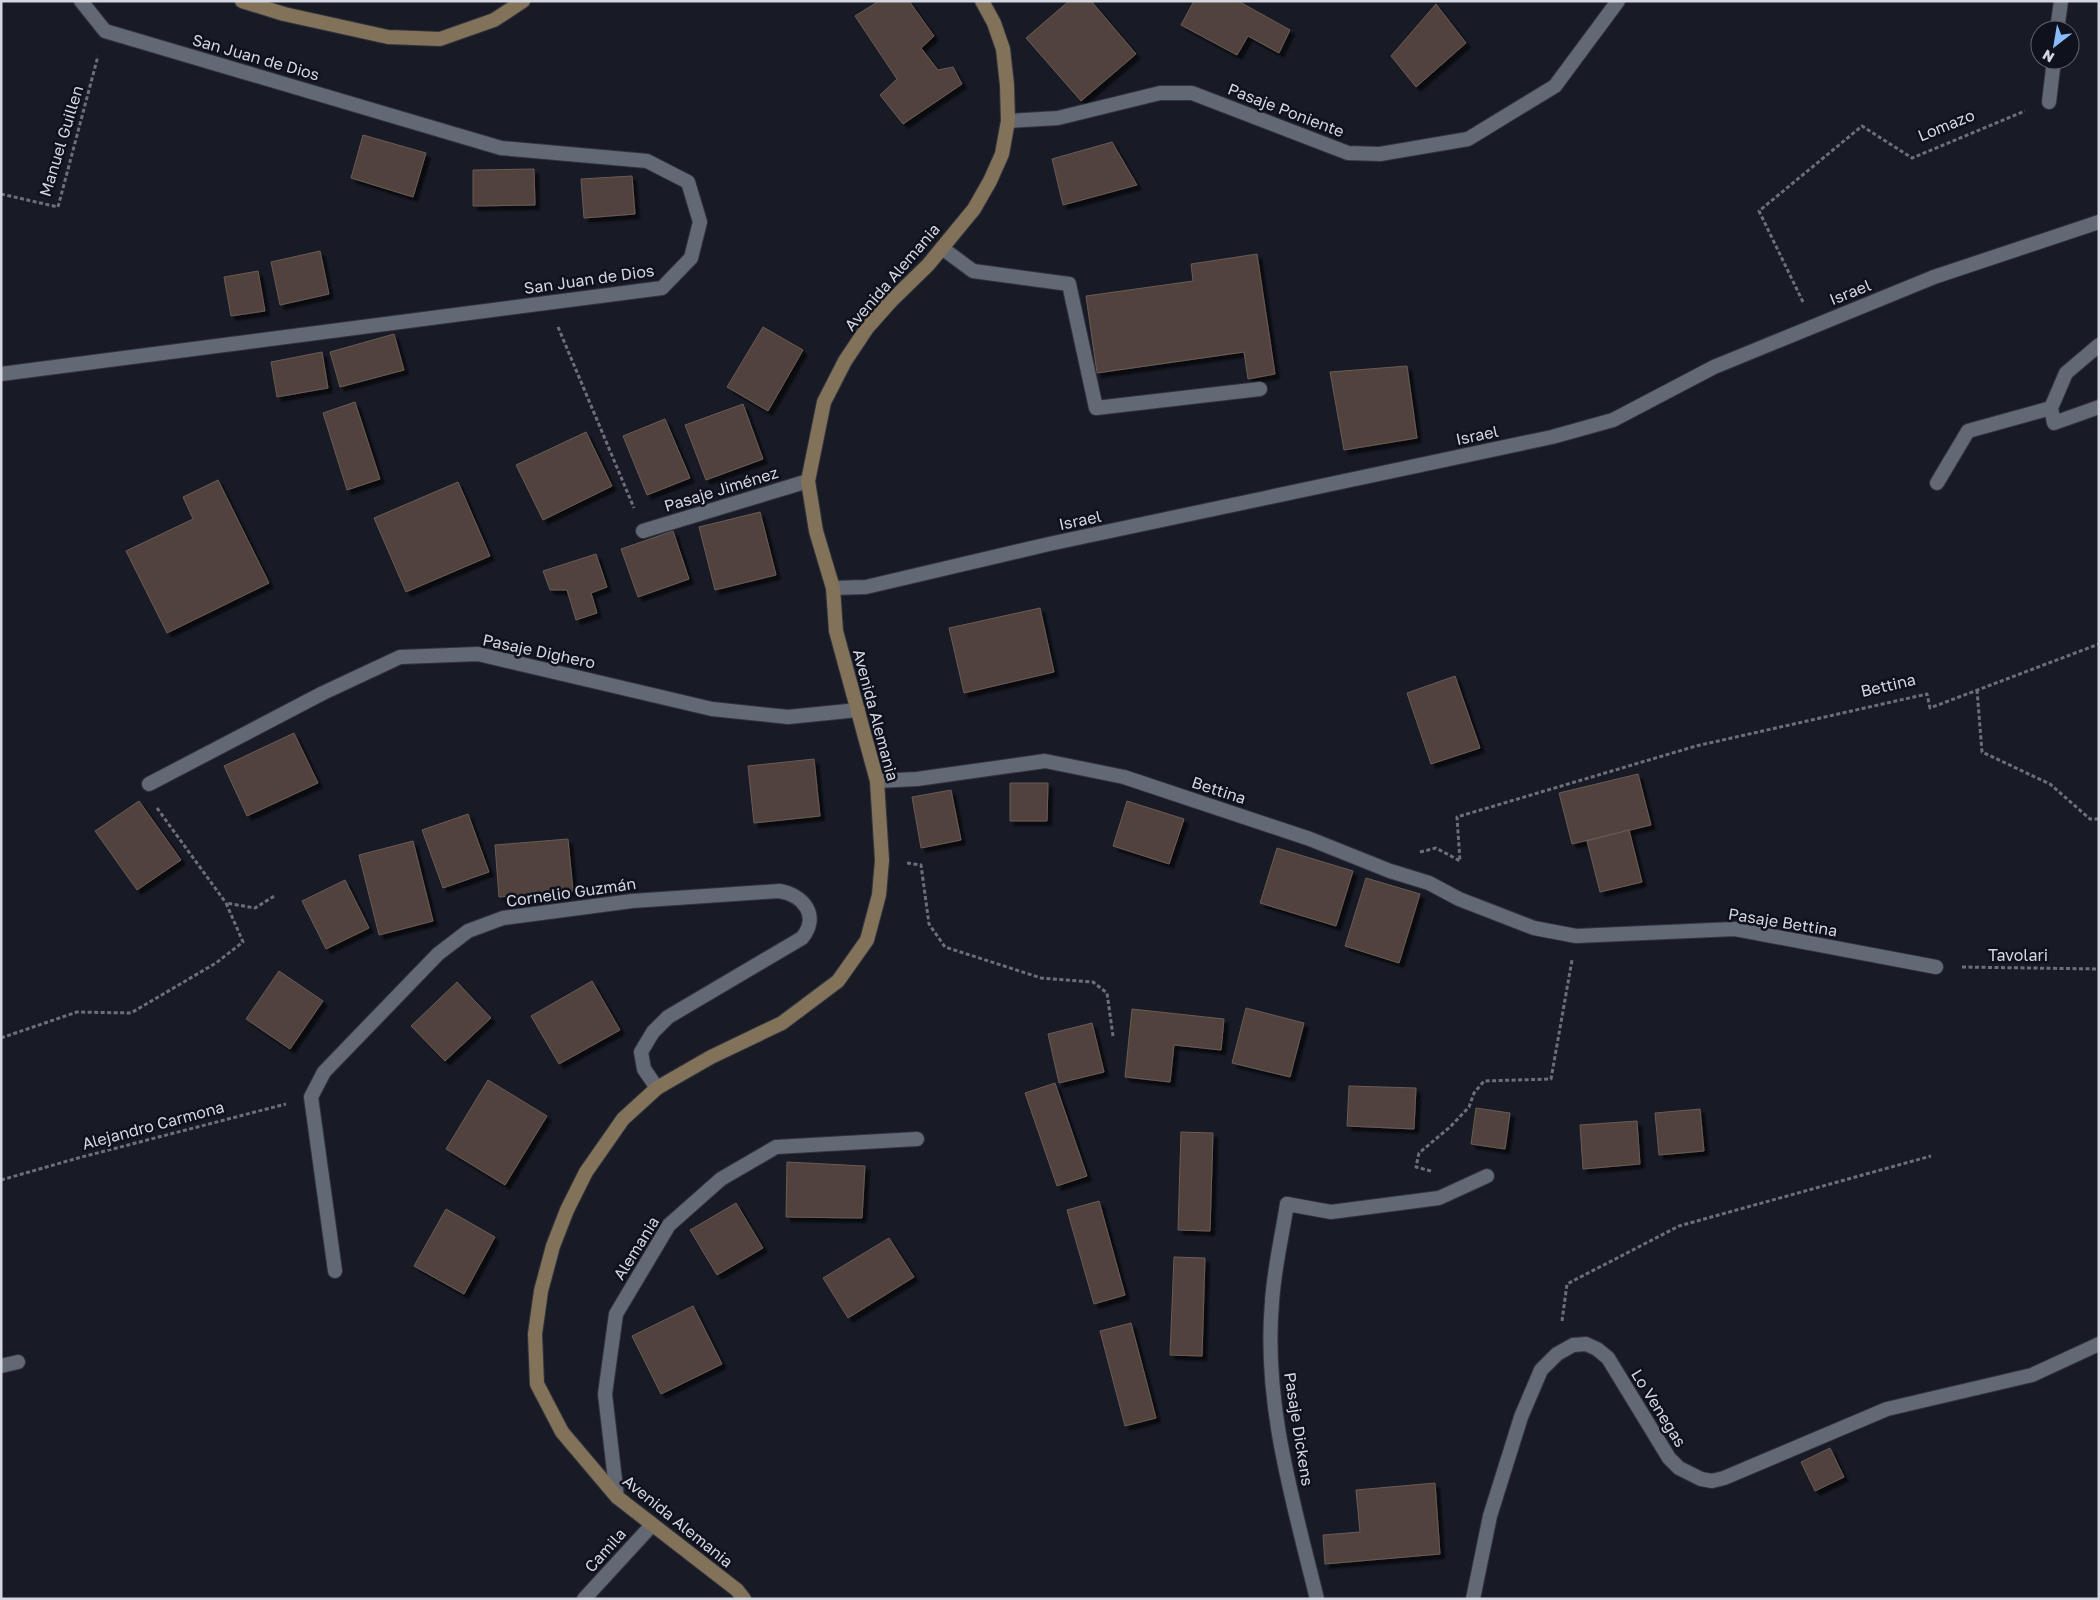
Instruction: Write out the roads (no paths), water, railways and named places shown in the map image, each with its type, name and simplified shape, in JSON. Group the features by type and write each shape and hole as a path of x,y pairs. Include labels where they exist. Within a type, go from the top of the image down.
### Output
{"main road":[{"path":"242,1 284,14 388,37 440,39 494,20 523,1"},
{"name":"Avenida Alemania","path":"744,1599 737,1590 617,1497 562,1432 537,1384 535,1334 541,1291 553,1246 567,1210 586,1172 622,1119 657,1088 711,1058 782,1023 838,981 867,940 879,896 882,860 877,781 836,631 833,588 816,532 808,481 824,402 845,361 867,328 891,301 914,280 974,209 990,181 1002,154 1008,122 1007,85 1003,49 994,24 982,1"}],"street":[{"name":"San Juan de Dios","path":"1,374 662,288 691,258 700,222 688,182 647,161 501,148 105,31 81,1"},
{"name":"Pasaje Poniente","path":"1008,122 1058,118 1160,93 1192,92 1348,153 1380,154 1468,139 1555,86 1618,1"},
{"path":"2058,20 2061,1"},
{"path":"2048,102 2053,70"},
{"name":"Israel","path":"833,588 866,587 1049,544 1552,437 1613,420 1714,367 1934,277 2099,222"},
{"path":"942,248 973,271 1069,284 1096,408 1260,389"},
{"path":"2099,345 2066,373 2051,408 2054,423 2099,407"},
{"path":"1937,483 1968,431 2051,408"},
{"name":"Pasaje Jiménez","path":"643,531 808,481"},
{"name":"Pasaje Dighero","path":"148,784 323,693 400,657 478,654 712,709 788,717 858,710"},
{"name":"Bettina","path":"877,781 917,779 1045,761 1124,777 1310,839 1390,871 1429,883 1459,898 1534,928"},
{"name":"Cornelio Guzmán","path":"335,1271 311,1097 324,1072 438,954 468,931 503,918 632,901 779,890 803,903 811,920 802,938 668,1017 653,1032 641,1052 644,1069 657,1088"},
{"name":"Pasaje Bettina","path":"1534,928 1576,936 1735,929 1936,967"},
{"name":"Alemania","path":"617,1497 605,1394 616,1314 669,1225 721,1179 776,1147 917,1139"},
{"name":"Pasaje Dickens","path":"1317,1599 1282,1451 1274,1404 1271,1355 1272,1302 1287,1204 1331,1212 1439,1198 1487,1176"},
{"name":"Lo Venegas","path":"1473,1599 1490,1516 1521,1417 1541,1370 1557,1354 1573,1345 1586,1344 1597,1349 1608,1358 1669,1458 1689,1474 1712,1481 1724,1478 1888,1409 2032,1375 2099,1344"},
{"path":"1,1366 18,1362"},
{"name":"Camila","path":"584,1599 652,1525"}]}
